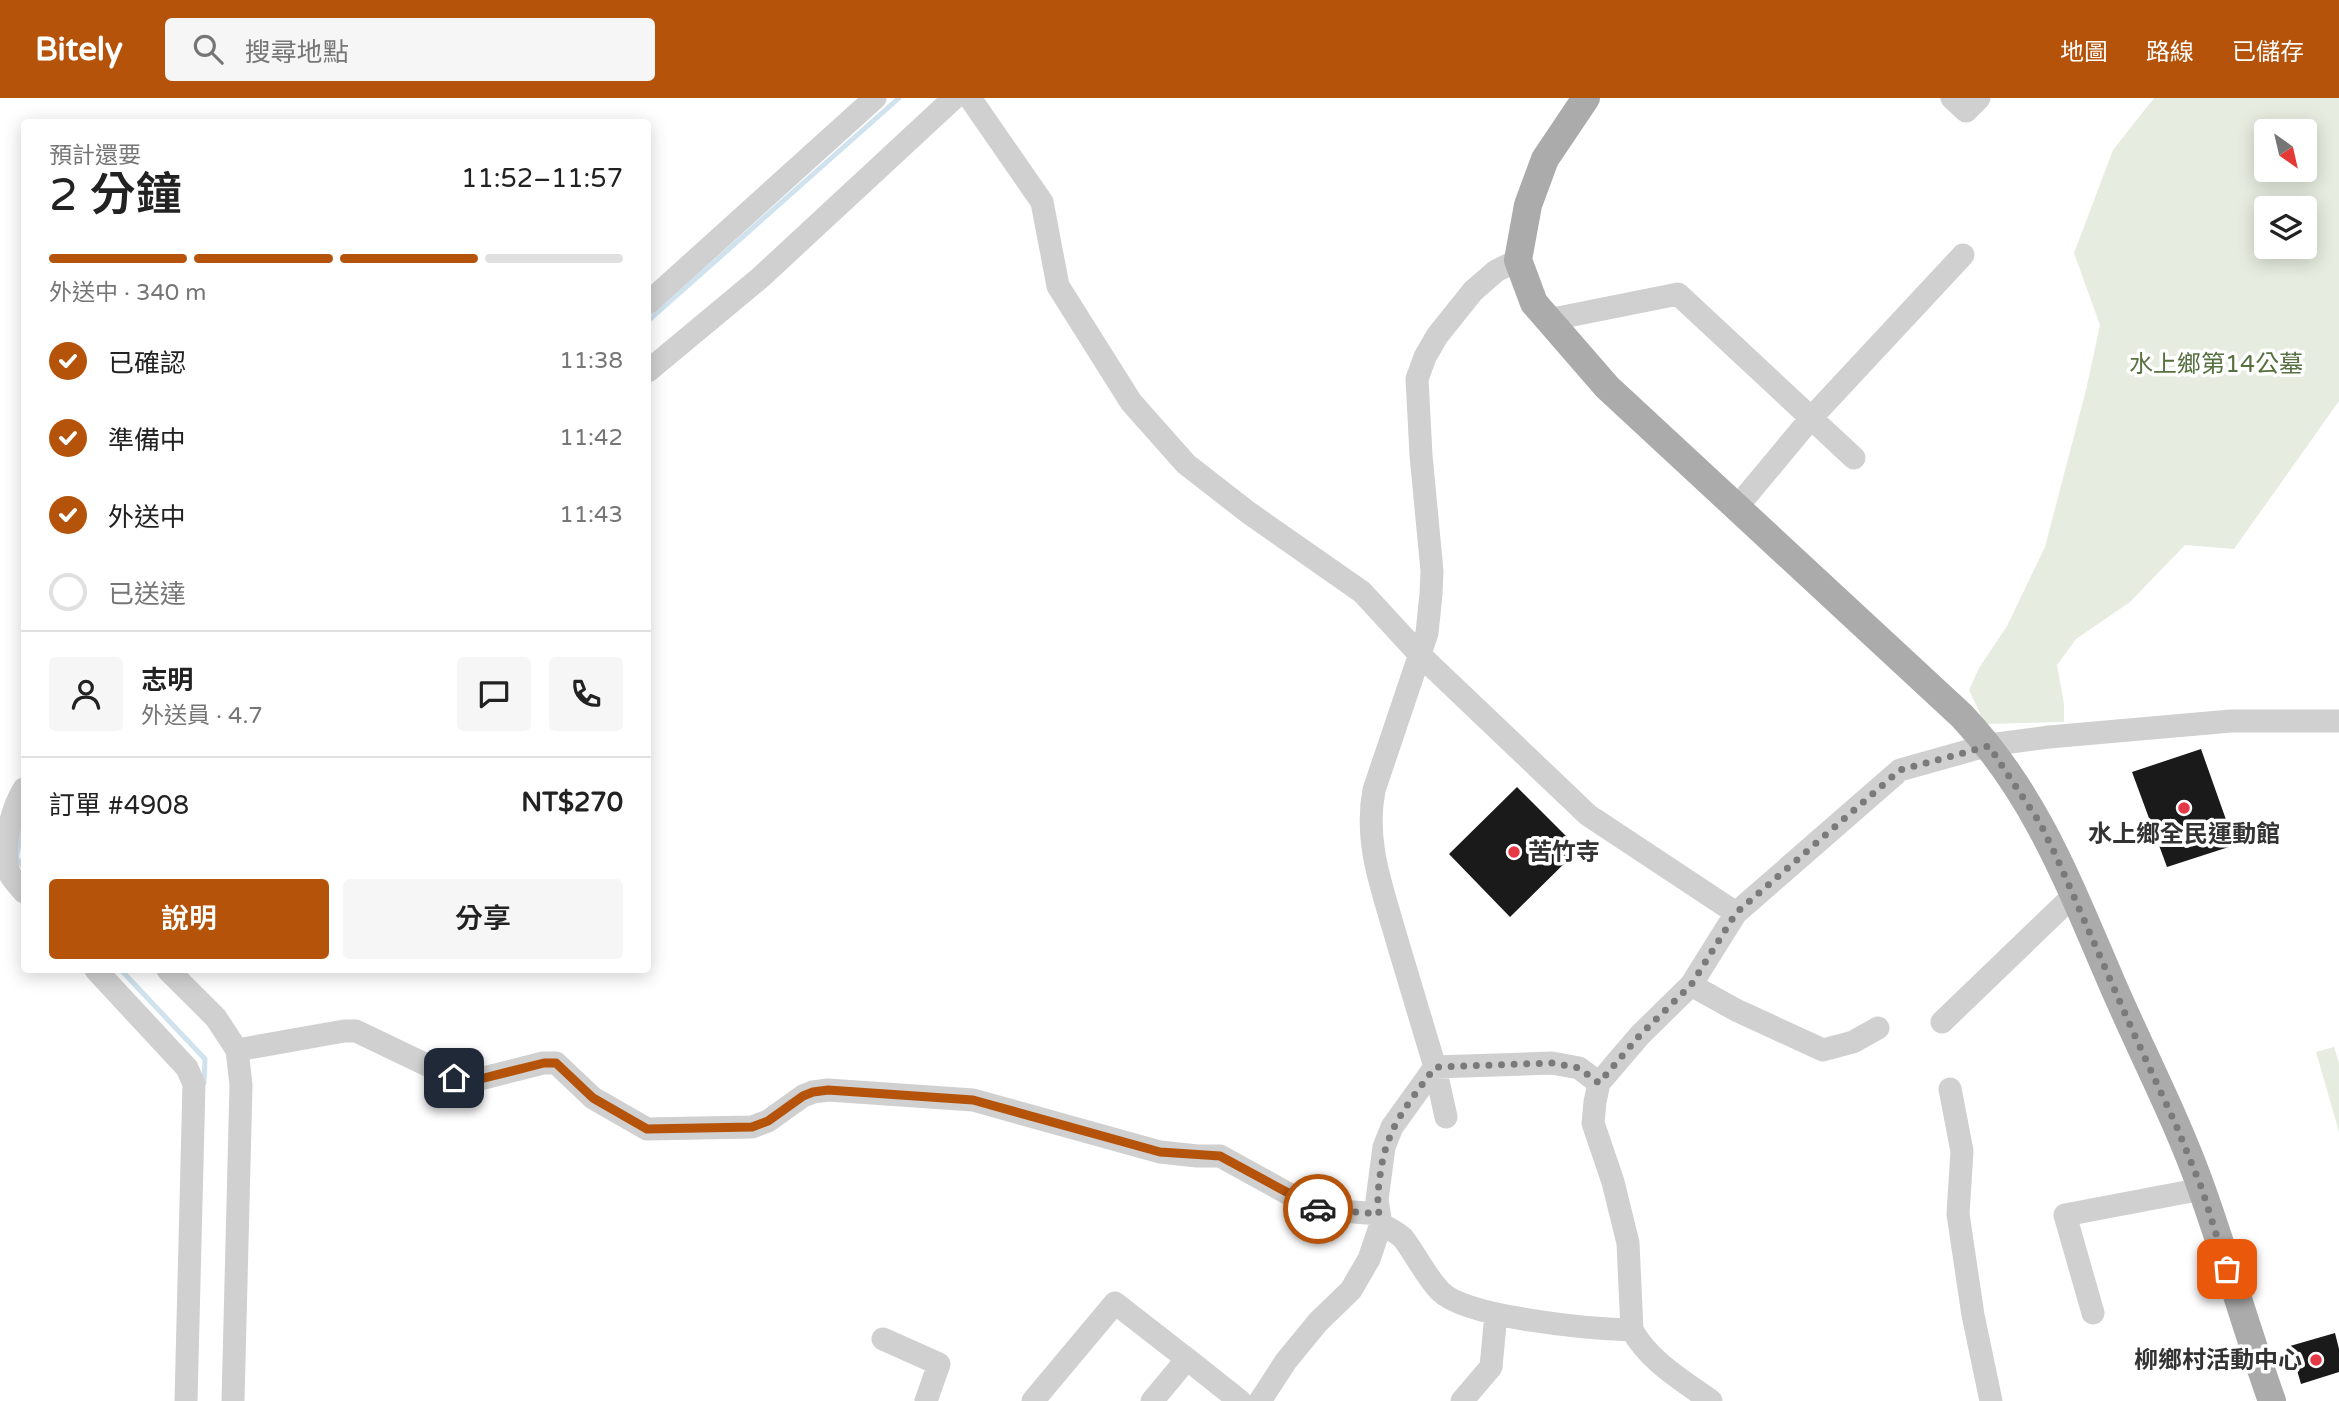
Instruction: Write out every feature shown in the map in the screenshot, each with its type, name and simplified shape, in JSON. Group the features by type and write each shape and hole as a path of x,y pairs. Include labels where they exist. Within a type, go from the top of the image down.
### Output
{"main road":[{"path":"1587,98 1545,159 1528,205 1518,260 1534,303 1607,387 1962,716 1989,746 2040,823 2176,1125 2202,1189 2272,1401"}],"street":[{"path":"651,300 875,98"},
{"path":"651,369 761,277 954,98"},
{"path":"970,98 1042,202 1058,286 1131,402 1186,464 1259,521 1362,592 1420,655 1588,814 1736,913"},
{"path":"1952,98 1966,111 1979,98"},
{"path":"1737,507 1812,418 1963,255"},
{"path":"1446,1117 1435,1067 1371,848 1370,814 1374,790 1427,633 1432,571 1417,379 1437,336 1473,290 1496,271 1518,260"},
{"path":"1548,320 1678,294 1854,458"},
{"path":"1710,1401 1650,1355 1640,1345 1632,1330 1628,1243 1613,1182 1594,1123 1595,1102 1599,1083 1640,1035 1691,985 1736,913 1900,770 1989,746 2129,729 2218,722 2339,721"},
{"path":"21,794 18,799 16,839 8,872 21,888"},
{"path":"1942,1022 2074,895"},
{"path":"99,973 187,1068 194,1084 186,1401"},
{"path":"170,973 216,1018 237,1050 241,1085 233,1401"},
{"path":"1691,985 1736,1010 1823,1050 1853,1042 1878,1028"},
{"path":"237,1050 356,1031 454,1078 472,1081 544,1063 556,1063 593,1098 647,1129 752,1127 768,1121 803,1096 828,1090 973,1100 1160,1152 1220,1156 1316,1209 1380,1219 1401,1236 1441,1292 1453,1301 1496,1314 1591,1328 1632,1330"},
{"path":"1435,1067 1552,1063 1579,1068 1599,1083"},
{"path":"1260,1401 1286,1361 1351,1290 1369,1259 1380,1219 1377,1200 1384,1147 1392,1127 1435,1067"},
{"path":"1950,1089 1962,1151 1958,1214 1973,1315 1991,1401"},
{"path":"2093,1313 2065,1215 2202,1189"},
{"path":"1033,1401 1115,1303 1240,1401"},
{"path":"1462,1401 1491,1367 1496,1314"},
{"path":"883,1339 939,1364 926,1401"},
{"path":"1152,1401 1187,1359"}],"green space":[{"name":"水上鄉第14公墓","path":"2154,98 2339,98 2339,401 2234,549 2185,545 2130,602 2076,639 2057,665 2064,704 2064,722 1985,724 1969,690 1979,668 2007,626 2045,547 2100,325 2074,253 2113,150"},
{"path":"2334,1047 2339,1063 2339,1132 2316,1052"}],"building":[{"name":"水上鄉全民運動館","path":"2201,749 2235,845 2167,867 2132,772"},
{"name":"苦竹寺","path":"1517,787 1579,849 1510,917 1449,854"},
{"name":"柳鄉村活動中心","path":"2335,1333 2339,1349 2339,1372 2301,1384 2290,1346"}],"waterway":[{"path":"651,318 899,98"},
{"path":"21,836 16,858 21,864"},
{"path":"124,973 205,1059 204,1083"}],"way so far":[{"path":"1318,1209 1379,1214 1377,1200 1384,1147 1392,1127 1435,1067 1552,1063 1579,1068 1599,1083 1640,1035 1691,985 1736,913 1900,770 1989,746 2019,788 2057,858 2176,1125 2202,1189 2227,1269"}],"place":[{"name":"水上鄉全民運動館","path":"2184,808"},
{"name":"苦竹寺","path":"1514,852"},
{"name":"柳鄉村活動中心","path":"2316,1360"}],"route":[{"path":"454,1078 472,1081 544,1063 556,1063 593,1098 647,1129 752,1127 768,1121 803,1096 828,1090 973,1100 1160,1152 1220,1156 1318,1209"}]}
